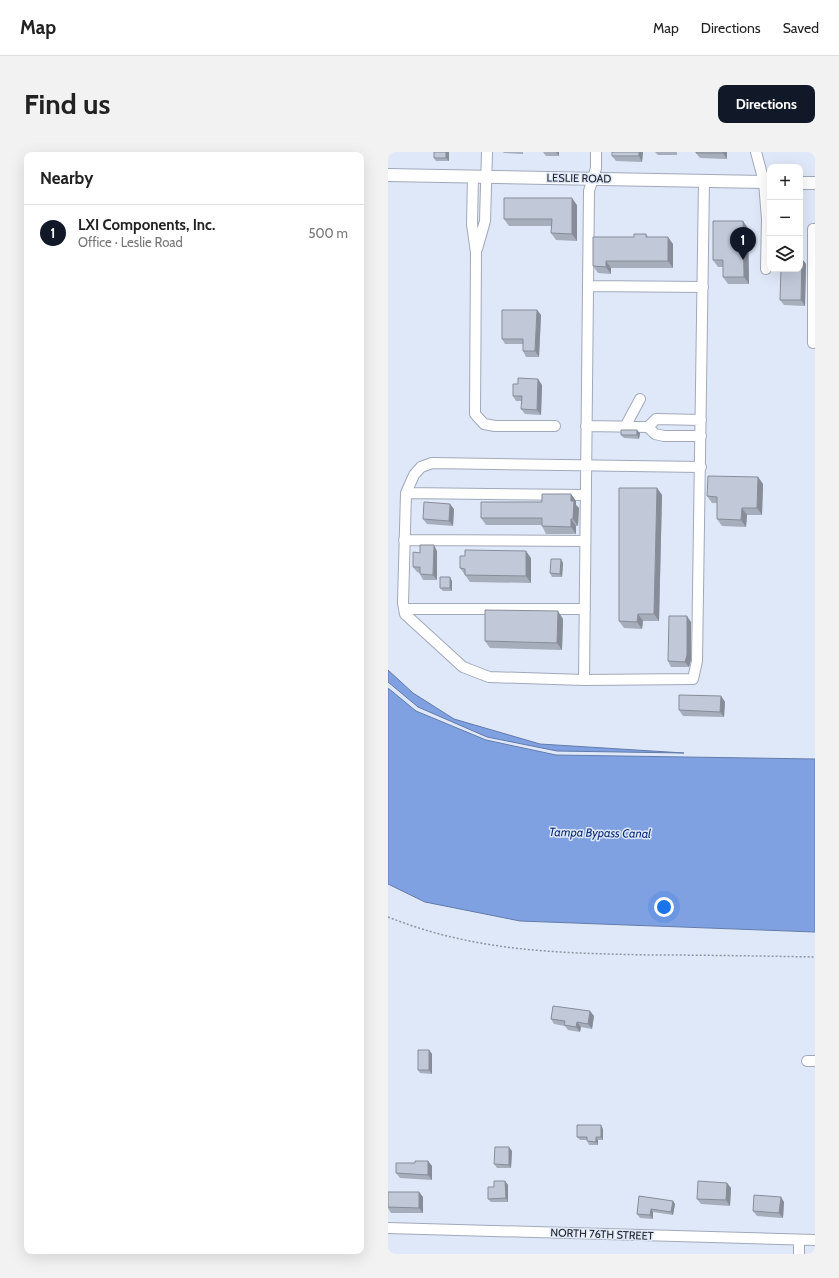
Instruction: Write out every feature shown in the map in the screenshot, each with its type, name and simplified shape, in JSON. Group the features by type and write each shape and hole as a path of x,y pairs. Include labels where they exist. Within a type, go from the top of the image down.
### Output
{"main road":[{"name":"LESLIE ROAD","path":"388,176 487,176 767,182"},
{"path":"803,183 815,183"}],"street":[{"path":"476,253 485,221 487,152"},
{"path":"584,680 589,191 596,168 596,152"},
{"path":"756,152 767,182"},
{"path":"473,176 472,224 476,253 475,414 478,420 484,424 490,425 556,426"},
{"path":"701,467 432,463 421,467 414,475 406,493 404,540 405,614 463,667 488,677 584,680 693,679 697,661 701,467 704,181"},
{"path":"766,268 767,200"},
{"path":"813,343 813,229 815,229"},
{"path":"588,286 703,288"},
{"path":"626,426 640,399"},
{"path":"648,427 656,419 701,420"},
{"path":"586,426 648,427 655,434 664,436 701,436"},
{"path":"406,493 586,495"},
{"path":"404,540 585,541"},
{"path":"404,609 585,609"},
{"name":"NORTH 76TH STREET","path":"388,1228 815,1240"},
{"path":"799,1254 800,1240"}],"path":[{"path":"388,917 431,932 524,950 570,953 815,957"}],"water":[{"path":"388,670 413,693 454,719 540,744 684,753 557,751 487,737 418,707 388,682"},
{"name":"Tampa Bypass Canal","path":"388,688 416,711 486,740 556,755 815,759 815,932 520,921 425,902 388,884"}],"building":[{"path":"434,152 446,152 446,158 434,158"},
{"path":"612,152 639,152 639,156 612,156"},
{"path":"723,152 723,153 696,153"},
{"path":"504,198 572,198 572,234 551,233 552,219 504,219"},
{"path":"713,221 743,221 744,277 723,277 723,260 713,260"},
{"path":"634,234 646,234 646,237 668,237 668,261 606,261 606,267 593,266 593,237 634,237"},
{"path":"781,272 802,272 801,300 780,300"},
{"path":"502,310 537,310 535,351 523,351 523,339 502,339"},
{"path":"518,378 538,379 537,410 521,409 522,396 513,396 513,384 518,384"},
{"path":"621,430 637,430 637,435 621,435"},
{"path":"708,476 758,477 757,508 742,508 741,520 717,519 717,497 707,496"},
{"path":"619,488 657,488 654,614 638,614 637,622 619,621"},
{"path":"542,494 571,494 571,501 574,501 571,527 542,526 542,518 481,518 481,502 542,502"},
{"path":"424,502 450,504 449,521 423,519"},
{"path":"420,545 434,545 433,575 420,574 420,567 413,567 413,552 420,553"},
{"path":"465,550 526,551 526,576 465,575 465,569 460,568 460,556 465,556"},
{"path":"551,559 561,559 560,574 550,573"},
{"path":"440,577 450,577 450,588 440,588"},
{"path":"485,610 558,611 557,643 485,641"},
{"path":"669,616 687,616 687,655 685,662 668,661"},
{"path":"679,695 721,696 720,712 679,710"},
{"path":"553,1006 590,1011 588,1024 577,1022 576,1027 564,1025 565,1021 551,1019"},
{"path":"418,1050 429,1050 429,1070 418,1070"},
{"path":"577,1125 601,1125 601,1137 596,1137 596,1142 587,1141 587,1137 577,1137"},
{"path":"495,1147 509,1147 509,1165 494,1164"},
{"path":"415,1161 428,1161 428,1175 396,1173 396,1163 415,1163"},
{"path":"494,1181 505,1181 506,1198 488,1199 488,1187 494,1187"},
{"path":"698,1181 727,1183 726,1200 697,1199"},
{"path":"388,1192 419,1192 419,1208 388,1207"},
{"path":"754,1195 781,1197 779,1213 753,1211"},
{"path":"639,1196 673,1201 671,1212 651,1209 650,1215 637,1214"}],"place":[{"name":"LXI Components, Inc.","path":"743,260"}]}
